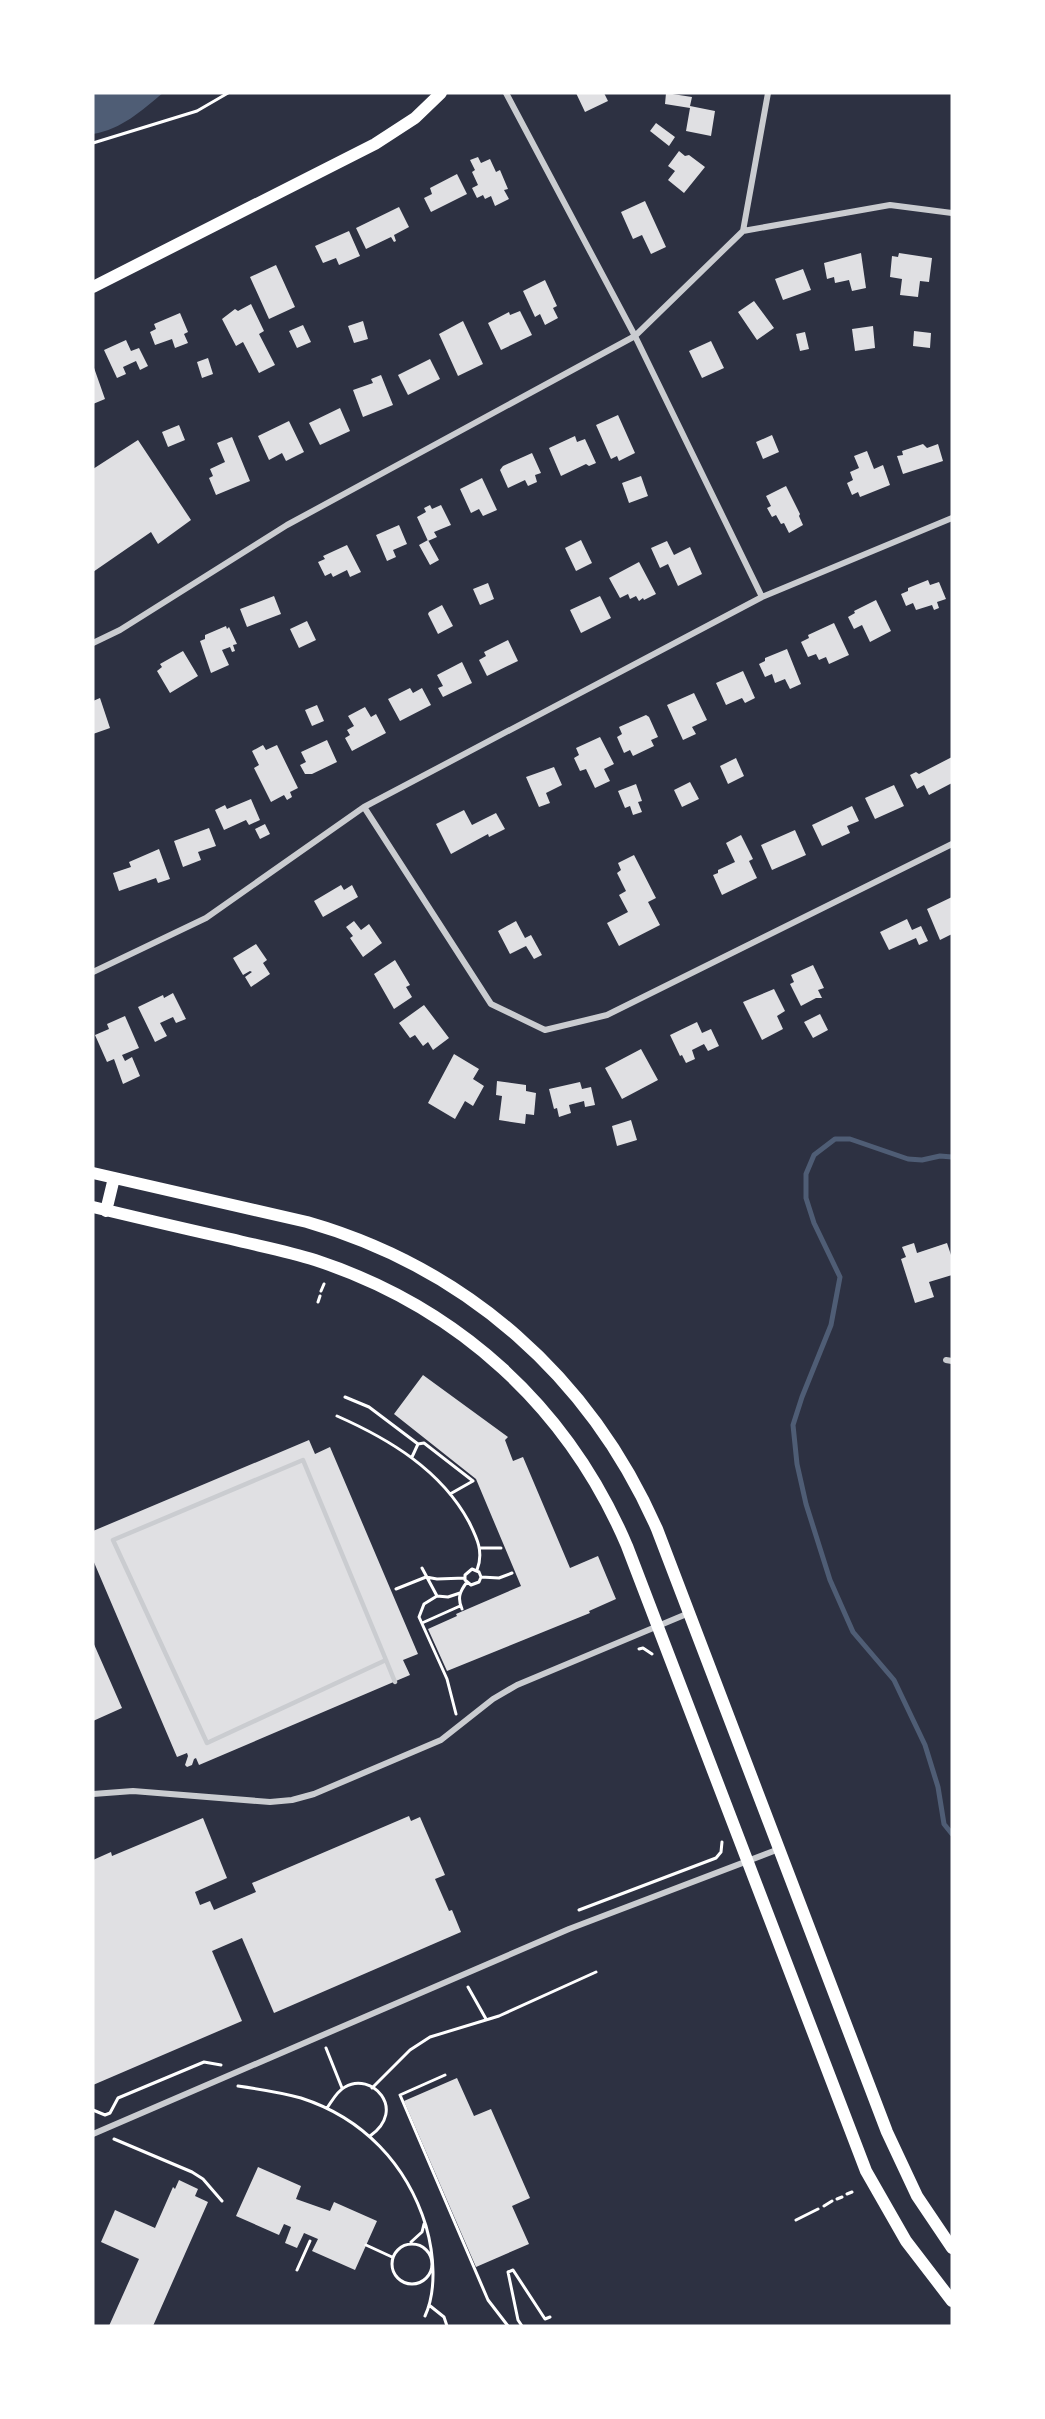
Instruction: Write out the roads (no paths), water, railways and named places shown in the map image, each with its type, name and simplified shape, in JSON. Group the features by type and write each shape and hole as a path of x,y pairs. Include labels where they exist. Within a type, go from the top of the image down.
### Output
{"main road":[{"path":"93,287 365,150 415,118 441,93"},
{"path":"93,1173 337,1231 370,1244 457,1289 489,1312 560,1377 610,1442 652,1518 896,2153 920,2201 952,2248"},
{"path":"106,1210 114,1178"},
{"path":"93,1207 284,1252 331,1266 408,1301 476,1345 503,1368 532,1397 574,1449 616,1521 847,2127 871,2182 914,2254 952,2301"}],"street":[{"path":"506,93 635,336 762,597"},
{"path":"743,231 768,93"},
{"path":"93,643 120,630 287,525 635,336 743,231 890,205 952,213"},
{"path":"93,972 206,918 364,807 762,597 952,518"},
{"path":"364,807 492,1004 545,1030 607,1015 952,844"},
{"path":"93,1794 133,1791 270,1802 292,1800 314,1794 441,1740 493,1700 517,1685 690,1612"},
{"path":"93,2134 569,1929 779,1849"}],"lane":[{"path":"386,1660 207,1743 113,1540 303,1460 386,1660 395,1682"}],"water":[{"path":"93,93 163,93 122,124 93,134"}],"waterway":[{"path":"952,1157 908,1159 850,1139 835,1139 814,1155 806,1174 806,1198 814,1223 840,1277 831,1325 793,1425 797,1464 806,1504 830,1580 853,1632 894,1680 925,1745 938,1787 944,1824 952,1834"}]}
